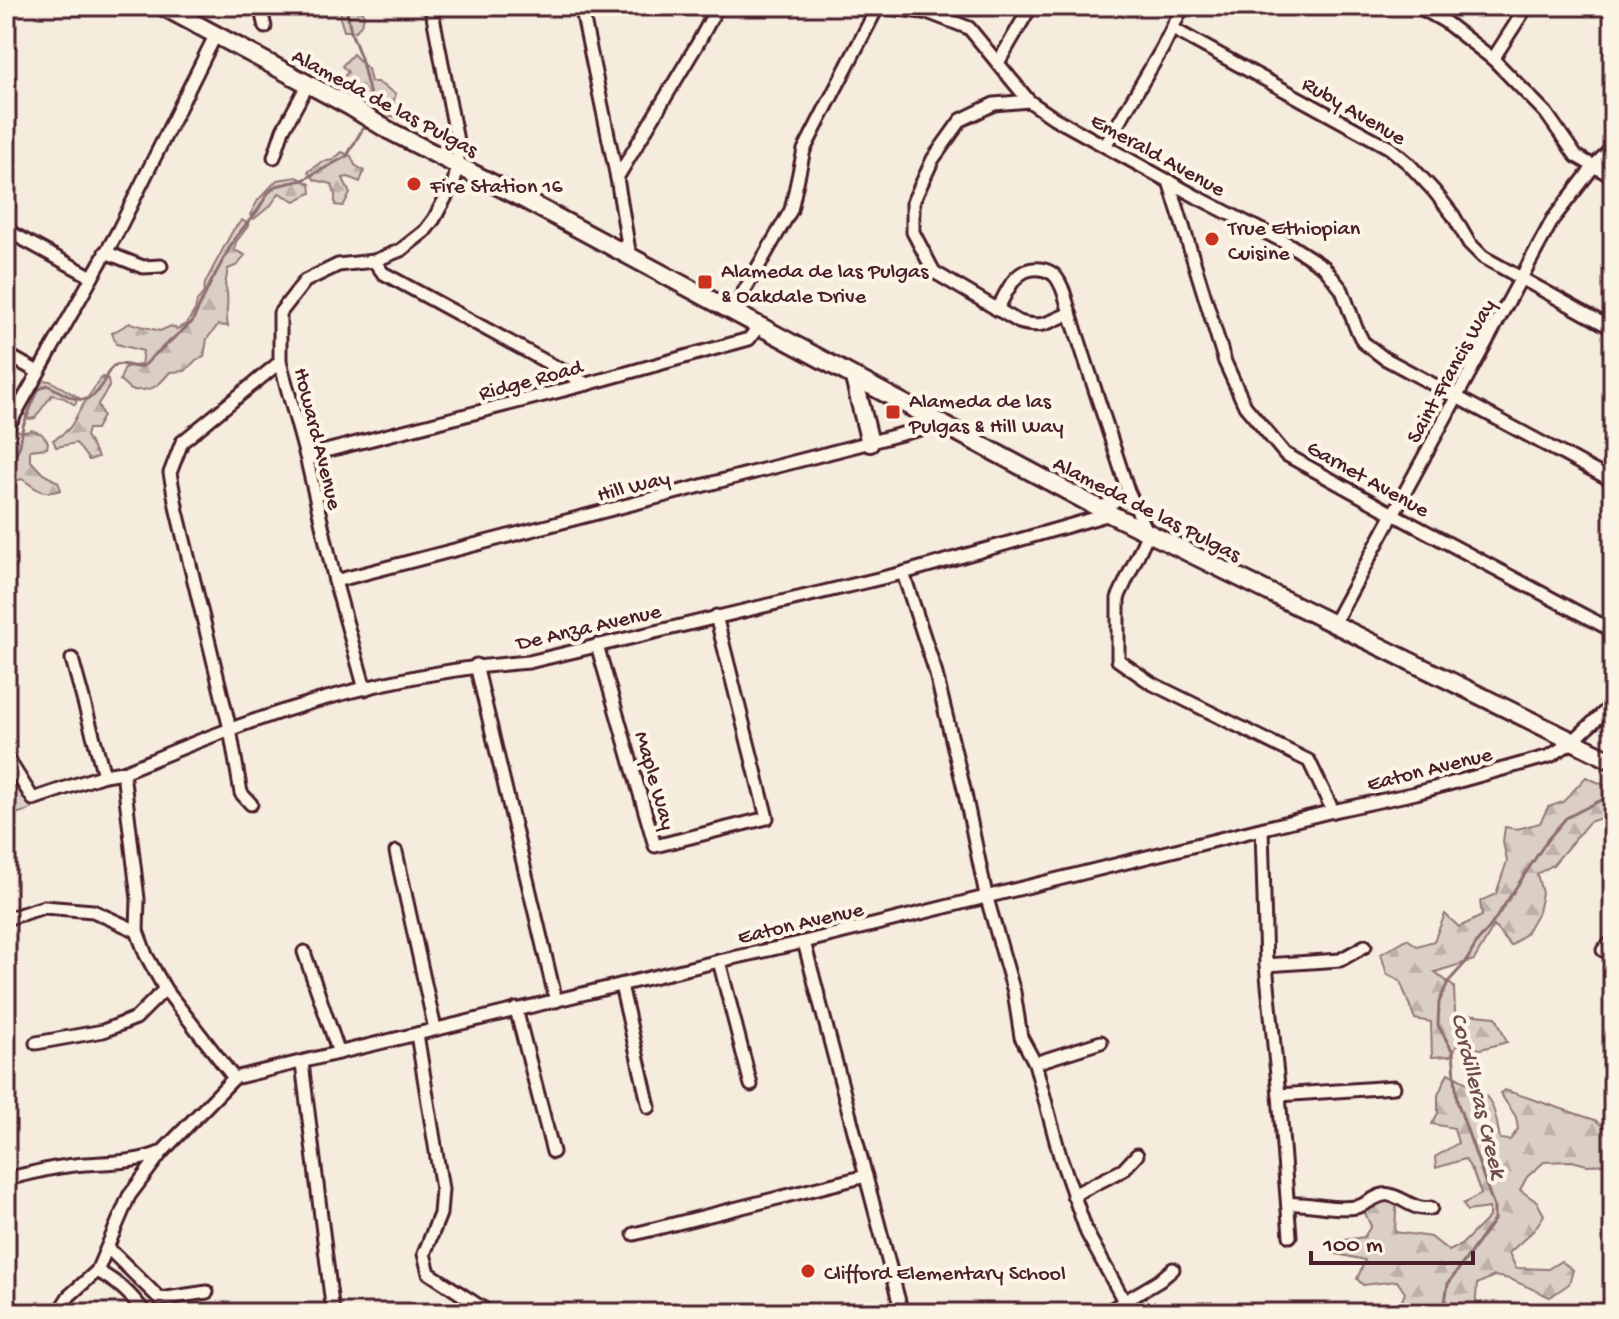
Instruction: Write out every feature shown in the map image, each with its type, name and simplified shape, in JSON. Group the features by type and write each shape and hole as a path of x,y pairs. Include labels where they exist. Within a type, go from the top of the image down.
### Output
{"main road":[{"name":"Alameda de las Pulgas","path":"162,6 388,130 1104,511 1613,761"},
{"path":"854,378 870,443"}],"street":[{"path":"260,6 265,27"},
{"name":"Howard Avenue","path":"365,689 280,362 280,313 305,281 338,265 374,261 401,250 425,231 454,182 458,146 431,6"},
{"path":"581,6 630,257"},
{"path":"617,178 718,6"},
{"path":"732,312 791,210 804,150 876,6"},
{"name":"Emerald Avenue","path":"876,6 930,13 969,28 1029,101 1054,118 1290,245 1324,267 1342,290 1363,342 1384,358 1613,481"},
{"path":"998,63 1031,6"},
{"path":"1105,146 1173,29 1183,6"},
{"path":"1417,6 1444,21 1493,59 1546,113 1576,156 1613,177"},
{"path":"1493,59 1527,6"},
{"name":"Ruby Avenue","path":"1173,29 1390,148 1434,191 1469,243 1483,257 1613,329"},
{"path":"6,430 129,209 216,34"},
{"path":"274,157 283,130 308,84"},
{"path":"1029,101 994,104 961,120 933,159 913,202 913,232 934,272 1019,322 1043,325 1070,313"},
{"name":"Saint Francis Way","path":"1334,623 1553,219 1594,166 1613,147"},
{"name":"Garnet Avenue","path":"1169,181 1225,362 1245,406 1285,454 1613,631"},
{"path":"6,230 92,277"},
{"path":"105,252 143,267 161,266"},
{"path":"374,261 383,273 587,384"},
{"path":"997,310 1014,279 1021,273 1032,269 1054,273 1060,283 1128,491 1148,533 1118,598 1118,660 1151,683 1309,761 1333,811"},
{"name":"Ridge Road","path":"306,456 749,339 758,327"},
{"path":"6,354 38,372"},
{"path":"251,804 241,793 230,729 170,473 182,442 280,362"},
{"name":"Hill Way","path":"335,581 940,424"},
{"name":"De Anza Avenue","path":"6,756 33,799 104,775 123,772 230,729 309,702 476,665 529,662 903,573 1104,511 1128,491"},
{"path":"903,573 935,670 986,895 1014,992 1021,1037 1035,1063 1087,1233 1124,1301"},
{"name":"Maple Way","path":"597,645 655,846 767,818 716,616"},
{"path":"72,659 104,775"},
{"path":"476,665 556,1001"},
{"name":"Eaton Avenue","path":"234,1078 1416,793 1550,756 1572,742 1613,704"},
{"path":"58,1313 69,1296 97,1271 129,1196 162,1152 234,1078 165,989 137,931 138,899 123,772"},
{"path":"1262,829 1266,965 1290,1236"},
{"path":"396,852 435,1029"},
{"path":"6,919 44,907 93,911 137,931"},
{"path":"1603,950 1613,941"},
{"path":"804,942 902,1313"},
{"path":"1266,965 1340,960 1365,946"},
{"path":"304,952 339,1053"},
{"path":"719,961 751,1085"},
{"path":"621,985 649,1107"},
{"path":"36,1043 103,1031 136,1018 165,989"},
{"path":"516,1009 553,1152"},
{"path":"417,1034 442,1189 440,1214 424,1254 429,1273 490,1313"},
{"path":"1035,1063 1101,1042"},
{"path":"302,1063 333,1313"},
{"path":"1279,1095 1394,1087"},
{"path":"6,1179 72,1165 146,1159 162,1152"},
{"path":"1073,1195 1123,1170 1137,1155"},
{"path":"634,1234 866,1176"},
{"path":"1288,1204 1303,1203 1336,1209 1391,1195 1415,1208 1431,1208"},
{"path":"108,1248 160,1299 207,1292"},
{"path":"1105,1313 1159,1281 1173,1269"},
{"path":"97,1271 132,1294 145,1313"}],"green space":[{"path":"342,6 361,6 363,19 356,31 344,31 340,18"},
{"path":"353,54 368,69 371,82 377,82 396,94 393,103 403,107 405,114 398,118 385,114 378,116 337,96 334,88 348,72 342,66"},
{"path":"342,152 351,156 355,165 364,171 360,182 343,178 350,194 343,206 335,205 332,184 315,180 308,172"},
{"path":"297,177 310,184 311,193 295,201 279,193 271,205 254,219 250,215 258,200 277,180"},
{"path":"242,220 249,225 236,242 234,250 245,255 238,265 228,269 225,285 228,326 218,325 207,339 204,357 185,371 170,372 149,389 131,390 120,380 125,367 141,365 143,351 116,344 112,333 130,323 160,331 171,326 177,329 187,323 233,230"},
{"path":"102,377 108,379 109,387 98,404 103,416 96,429 88,429 86,436 98,457 89,460 76,443 56,447 53,440 69,428"},
{"path":"38,380 50,381 78,397 75,405 52,395 35,418 29,419 21,411"},
{"path":"6,424 18,431 32,430 42,434 48,442 47,448 30,450 30,460 43,474 58,482 61,490 44,492 22,479 6,484"},
{"path":"1586,777 1613,789 1613,814 1589,822 1553,865 1537,874 1542,893 1538,912 1526,933 1511,946 1494,926 1474,960 1435,972 1454,987 1455,1013 1496,1017 1507,1042 1481,1049 1457,1045 1451,1056 1432,1057 1431,1022 1415,1019 1400,981 1387,974 1381,954 1407,939 1417,946 1434,941 1445,914 1459,927 1482,916 1480,901 1496,894 1507,861 1503,842 1505,827 1517,829 1540,823 1548,807 1563,802"},
{"path":"6,780 20,788 32,809 6,817"},
{"path":"1448,1073 1480,1091 1491,1103 1500,1139 1510,1140 1518,1129 1516,1117 1500,1093 1505,1090 1595,1120 1613,1134 1613,1164 1544,1162 1527,1177 1520,1190 1537,1202 1544,1215 1534,1230 1509,1253 1516,1268 1548,1269 1561,1261 1573,1270 1569,1284 1550,1297 1510,1279 1494,1276 1477,1284 1475,1311 1472,1313 1389,1313 1401,1303 1405,1293 1397,1281 1363,1285 1357,1279 1365,1260 1337,1254 1331,1242 1364,1237 1371,1226 1364,1211 1371,1196 1388,1187 1397,1192 1395,1232 1431,1237 1449,1251 1461,1245 1489,1217 1489,1208 1467,1211 1463,1204 1481,1194 1465,1159 1436,1168 1435,1157 1458,1143 1454,1128 1432,1124 1438,1113 1438,1095"}],"waterway":[{"path":"346,6 373,108"},
{"path":"6,472 20,445 23,426 38,390 47,385 72,397 86,399 99,390 114,366 138,367 146,364 192,322 235,238 268,193 276,186 303,180 347,156 363,128"},
{"name":"Cordilleras Creek","path":"1443,1313 1448,1284 1494,1220 1494,1207 1457,1101 1453,1052 1438,1025 1439,1002 1448,982 1466,962 1548,839 1566,818 1613,794"}],"place":[{"name":"Fire Station 16","path":"414,184"},
{"name":"True Ethiopian Cuisine","path":"1212,239"},
{"name":"Alameda de las Pulgas & Oakdale Drive","path":"705,282"},
{"name":"Alameda de las Pulgas & Hill Way","path":"893,412"},
{"name":"Clifford Elementary School","path":"808,1271"}]}
